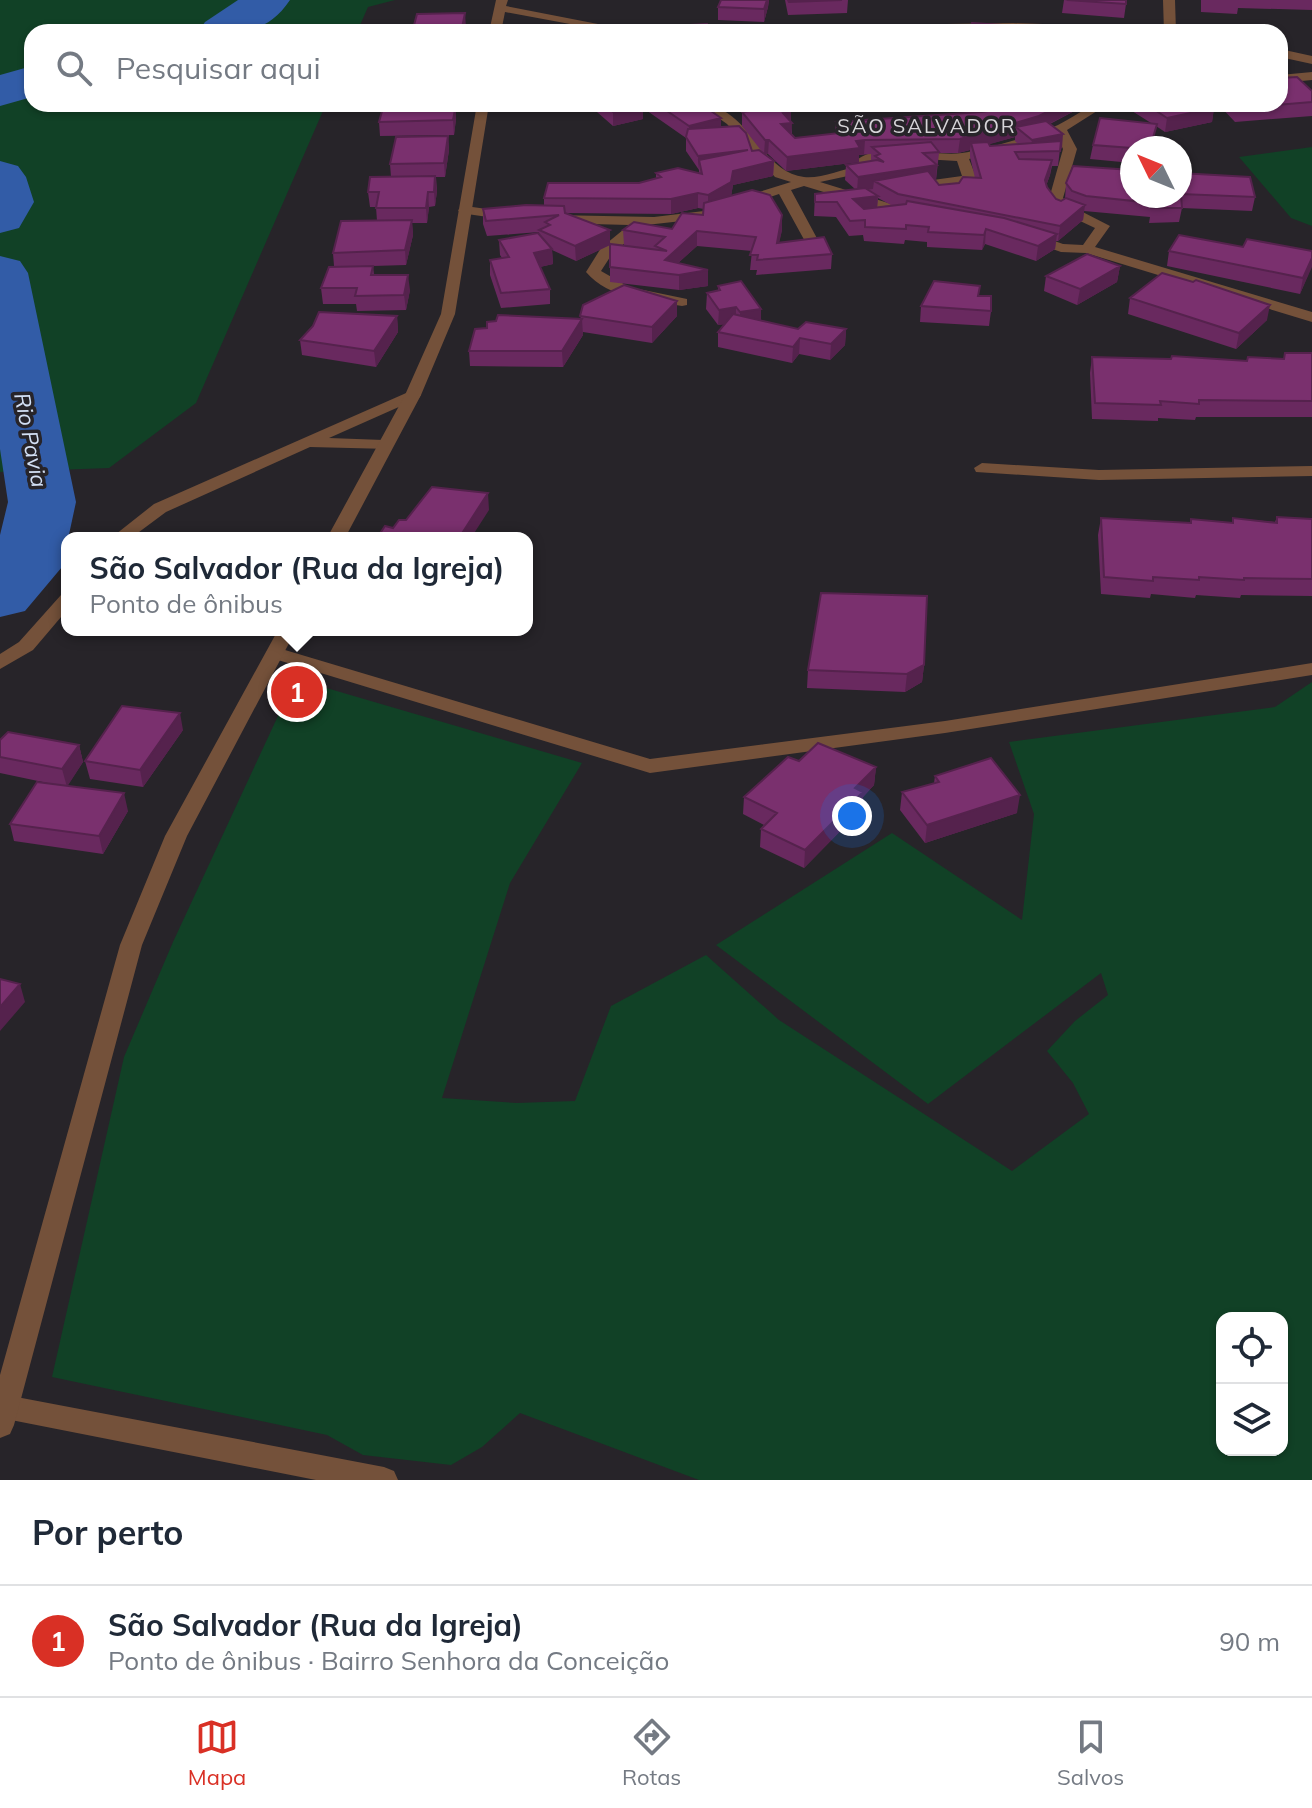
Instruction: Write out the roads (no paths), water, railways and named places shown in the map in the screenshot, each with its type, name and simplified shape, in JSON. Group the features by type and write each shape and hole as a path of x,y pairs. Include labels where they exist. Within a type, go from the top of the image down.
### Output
{"street":[{"path":"1169,0 1170,24"},
{"path":"497,24 502,4 581,24"},
{"path":"1288,55 1312,60"},
{"path":"1288,78 1312,76"},
{"path":"339,532 413,395 448,314 482,112"},
{"path":"717,112 731,121 780,174 928,218"},
{"path":"465,210 530,218 692,219 803,182 866,168 865,159 882,156 962,157 1060,129 1089,112"},
{"path":"1060,129 1070,149 1056,199 1066,209 1103,226 1087,249"},
{"path":"847,196 970,179 962,157"},
{"path":"783,188 812,242"},
{"path":"642,221 606,251 593,272 601,281 622,291 682,302"},
{"path":"1020,235 1061,248 1087,249 1312,317"},
{"path":"128,532 160,508 413,395"},
{"path":"302,444 349,442 384,445"},
{"path":"982,468 1099,475 1312,471"},
{"path":"0,663 26,646 61,606"},
{"path":"284,636 176,836 131,945 3,1416 384,1480"},
{"path":"275,653 650,766 945,727 1312,669"}],"waterway":[{"name":"Rio Pavia","path":"233,24 268,0"},
{"name":"Rio Pavia","path":"0,92 24,83"},
{"name":"Rio Pavia","path":"0,177 7,202 0,217"},
{"name":"Rio Pavia","path":"0,273 42,502 27,567 0,596"}],"place":[{"name":"São Salvador (Rua da Igreja)","path":"297,692"}],"district":[{"name":"SÃO SALVADOR","path":"927,125"}]}
